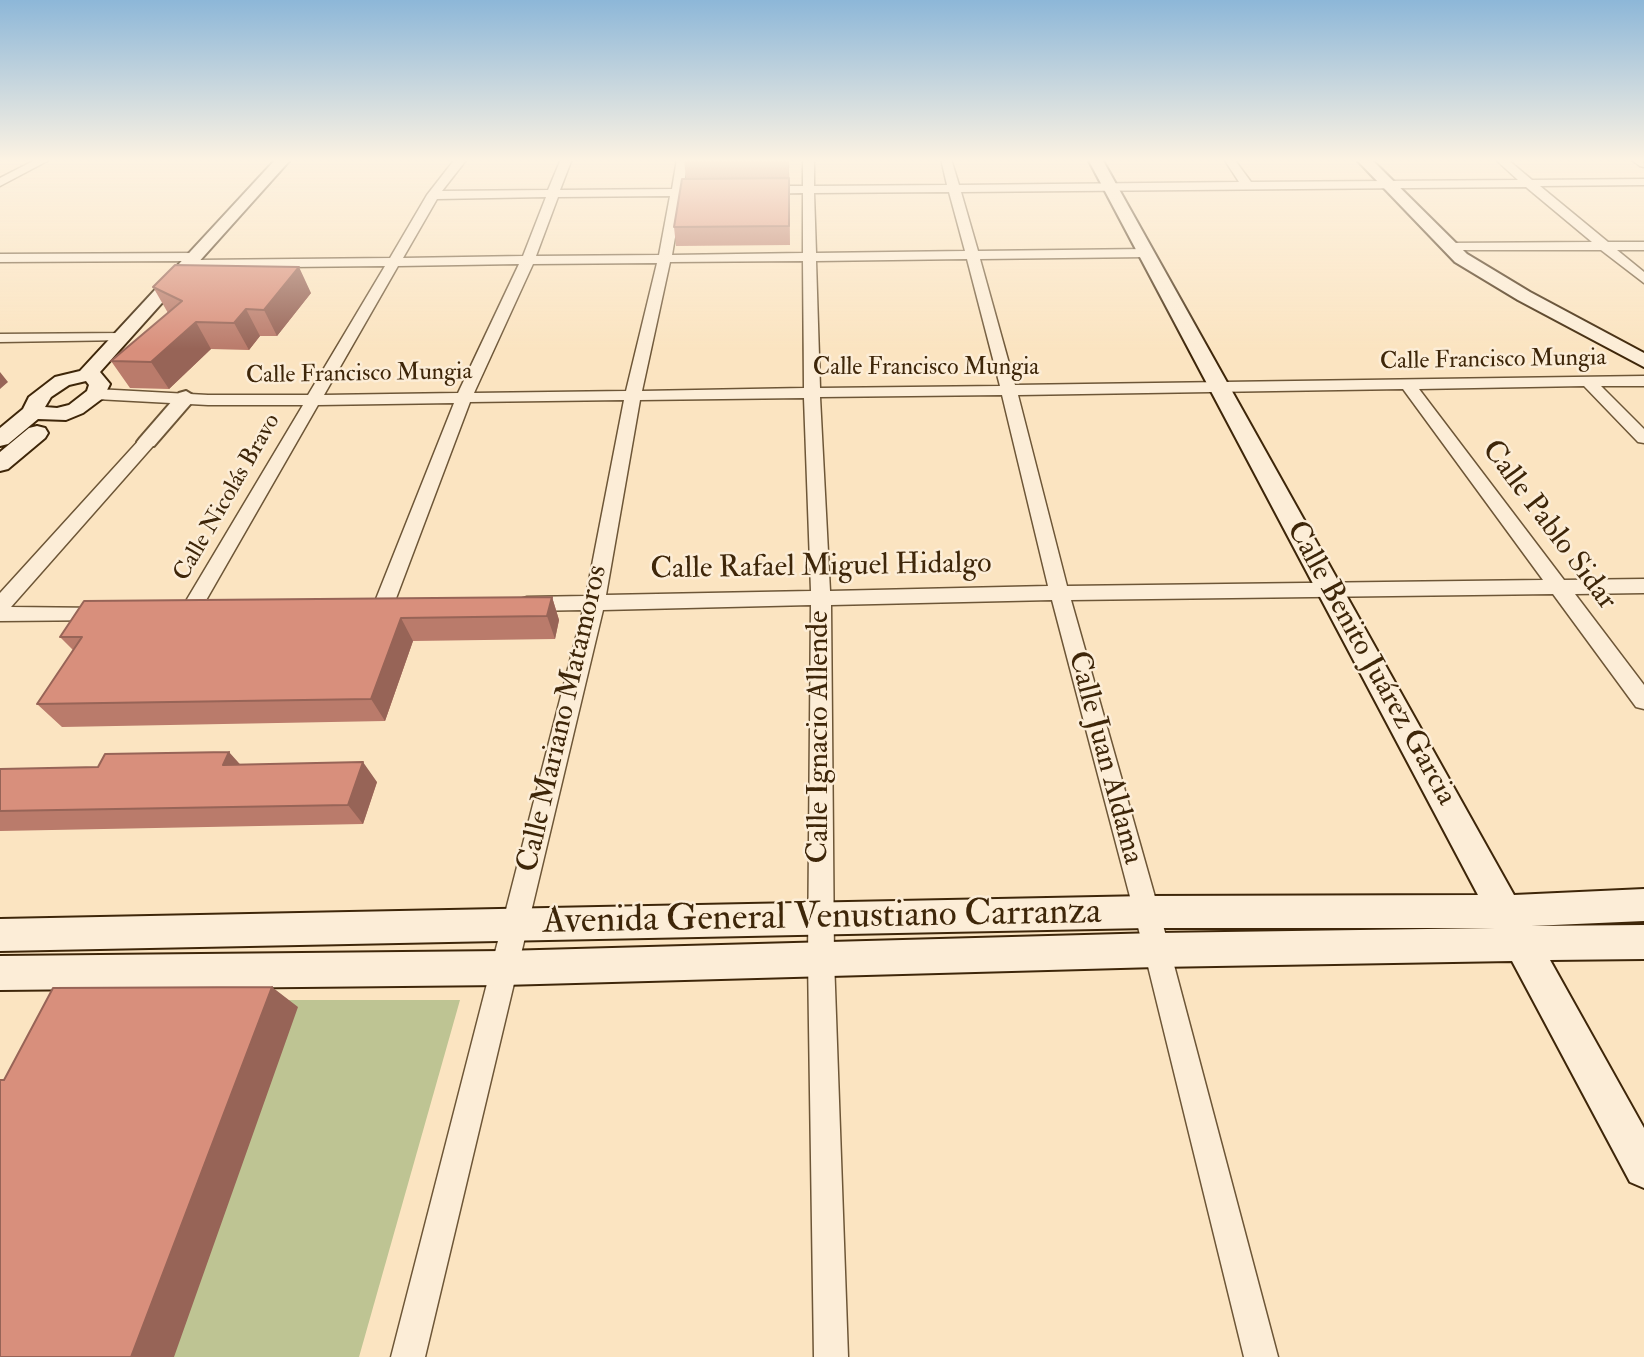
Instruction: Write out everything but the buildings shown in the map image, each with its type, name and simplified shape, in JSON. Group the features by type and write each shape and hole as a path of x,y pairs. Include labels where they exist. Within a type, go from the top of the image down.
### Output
{"main road":[{"path":"0,464 89,391 123,337 227,222"},
{"name":"Calle Benito Juárez Garcia","path":"1130,222 1644,1168"},
{"path":"1425,222 1449,247 1477,269 1644,361"},
{"path":"0,439 33,412 36,401 52,387 69,378 89,391"},
{"path":"33,412 58,415"},
{"name":"Avenida General Venustiano Carranza","path":"0,935 1147,912 1505,911 1644,905"},
{"name":"Avenida General Venustiano Carranza","path":"0,973 503,968 1157,950 1644,942"}],"street":[{"name":"Calle Nicolás Bravo","path":"166,613 200,611 314,400 417,222"},
{"path":"408,608 375,609 543,222"},
{"name":"Calle Mariano Matamoros","path":"408,1357 513,925 575,689 595,602 632,395 671,222"},
{"name":"Calle Ignacio Allende","path":"808,222 821,600 821,959 831,1357"},
{"name":"Calle Juan Aldama","path":"964,222 1078,667 1147,912 1261,1357"},
{"path":"1575,222 1644,279"},
{"path":"1449,247 1644,246"},
{"path":"0,258 527,262 1146,253"},
{"path":"0,338 123,337"},
{"name":"Calle Francisco Mungia","path":"89,391 181,402 812,391 1008,392 1644,382"},
{"path":"1590,383 1644,438"},
{"name":"Calle Pablo Sidar","path":"1408,385 1644,701"},
{"path":"0,606 181,402"},
{"name":"Calle Rafael Miguel Hidalgo","path":"502,605 1060,593 1644,586"},
{"path":"0,614 122,615"}],"green space":[{"path":"87,1000 460,1000 359,1357 0,1357 0,1167"}]}
